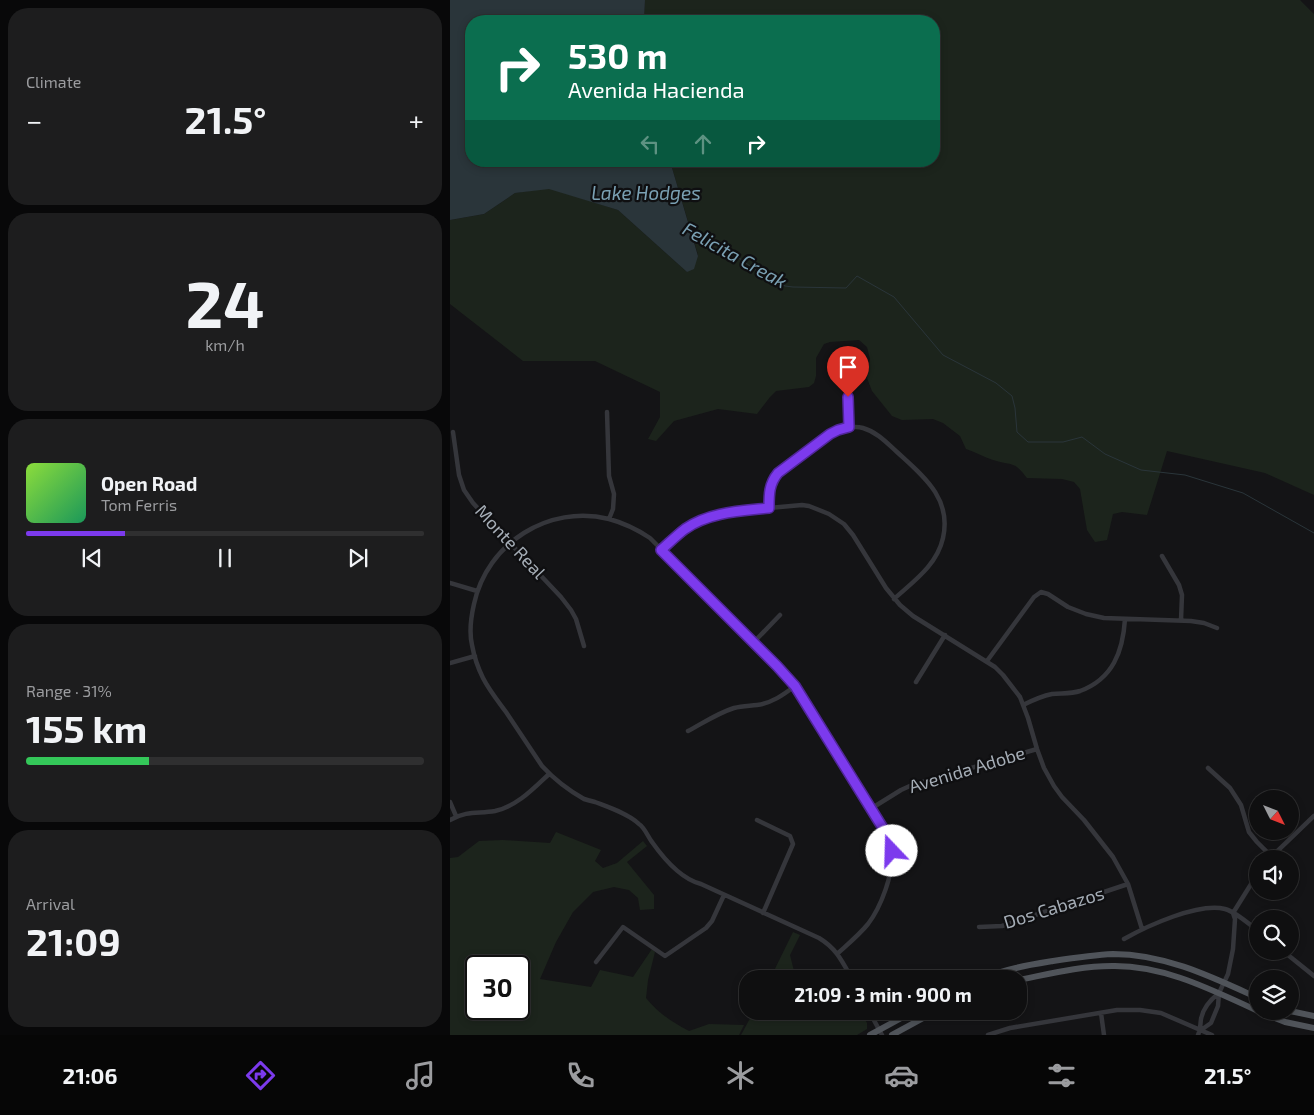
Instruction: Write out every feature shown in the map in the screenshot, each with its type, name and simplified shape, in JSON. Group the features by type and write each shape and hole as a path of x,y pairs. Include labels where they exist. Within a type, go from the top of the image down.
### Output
{"main road":[{"path":"1008,970 1074,958 1115,954 1152,958 1175,963 1249,994"},
{"path":"1027,978 1096,966 1152,970 1171,974 1249,1007"},
{"path":"1299,1013 1314,1016"},
{"path":"870,1035 881,1032 900,1020"},
{"path":"892,1035 920,1020"},
{"path":"1281,1020 1314,1028"}],"street":[{"path":"848,397 849,427"},
{"path":"607,412 609,476 614,494 613,509 609,519"},
{"path":"769,508 769,491 772,480 778,473 830,434 849,427 862,428 873,432 926,478 937,494 944,512 944,537 932,564 922,575 894,598"},
{"name":"Monte Real","path":"453,432 459,475 464,490 473,503 561,597 576,619 584,646"},
{"path":"661,550 686,528 719,514 802,505 829,514 844,524 886,588 900,605 913,616 987,661 1003,675 1020,697 1044,768 1062,797 1084,820 1113,856 1128,884 1142,929"},
{"path":"837,954 856,938 869,922 882,898 891,871 891,843 872,808 795,686 650,538 637,530 609,519 583,516 555,519 532,528 510,543 489,566 477,591 471,617 471,644 483,678 542,766 561,784 585,800 622,813 640,824 660,854 694,882 819,938 837,954 847,970"},
{"path":"1162,556 1179,585 1182,595 1181,620"},
{"path":"450,583 477,591"},
{"path":"987,661 1034,597 1041,592 1048,594 1068,607 1104,618 1181,620 1204,623 1216,628"},
{"path":"753,642 780,616"},
{"path":"1023,705 1043,696 1080,691 1095,683 1107,672 1119,654 1125,619"},
{"path":"916,682 945,635"},
{"path":"450,663 475,656"},
{"path":"688,730 731,709 744,705 756,706 772,701 784,695 795,686"},
{"name":"Avenida Adobe","path":"872,808 912,785 1037,749"},
{"path":"1208,768 1230,788 1241,805 1249,832 1263,850"},
{"path":"450,820 470,812 493,811 503,808 521,799 549,774"},
{"path":"450,802 456,816"},
{"path":"1278,850 1314,816"},
{"path":"757,820 790,836 793,844 763,913"},
{"name":"Dos Cabazos","path":"979,927 1002,926 1128,884"},
{"path":"1233,913 1249,887"},
{"path":"596,962 623,927 666,956 706,928 712,921 724,895"},
{"path":"1124,939 1142,929 1188,912 1210,907 1226,909 1249,924"},
{"path":"1198,1035 1210,1023 1218,1006 1219,993 1228,974 1233,949 1235,919 1233,913"},
{"path":"1294,960 1314,976"},
{"path":"1201,1030 1201,1018 1209,1001 1219,993"},
{"path":"988,1035 1010,1028 1117,1010 1140,1010 1161,1013 1212,1035"},
{"path":"1100,1013 1104,1035"},
{"path":"874,1020 881,1032"}],"shaded area":[{"path":"645,0 1300,0 1314,14 1314,495 1265,473 1167,451 1147,515 1122,512 1113,514 1107,540 1095,542 1087,530 1080,489 1074,482 1062,479 1027,478 1019,468 1012,464 993,460 966,449 960,436 943,423 933,419 902,420 892,416 872,391 867,378 870,359 867,347 859,340 824,344 816,358 814,383 809,387 776,391 757,414 718,409 674,421 656,441 648,439 660,417 660,392 595,361 523,361 450,304 450,220 484,214 515,193 549,188 618,210 687,272 698,255 672,167 940,167 940,15 644,15"},
{"path":"556,832 601,850 595,861 603,868 617,863 643,841 647,846 627,862 654,895 654,909 640,910 638,898 629,890 614,887 593,892 573,912 556,942 540,979 591,987 600,970 633,977 652,949 655,952 646,998 660,1013 689,1031 709,1024 744,1025 739,1035 450,1035 450,858 458,857 479,841 503,840 550,843"},
{"path":"793,932 800,935 790,955 794,970 774,970"},
{"path":"749,1020 865,1020 867,1023 867,1029 857,1035 741,1035"}],"water":[{"name":"Lake Hodges","path":"450,0 645,0 644,15 465,15 465,167 672,167 698,256 694,269 687,272 618,210 549,189 515,193 484,214 450,220"}],"waterway":[{"name":"Felicita Creak","path":"691,232 719,251 735,255 761,274 785,286 846,288 857,276 894,297 943,355 996,383 1012,396 1017,432 1028,442 1063,442 1082,437 1105,454 1141,470 1185,475 1243,493 1314,533"}],"route":[{"path":"848,397 849,427 830,434 778,473 772,480 769,491 769,508 719,514 686,528 661,550 795,686 886,833 891,843 892,851"}]}
